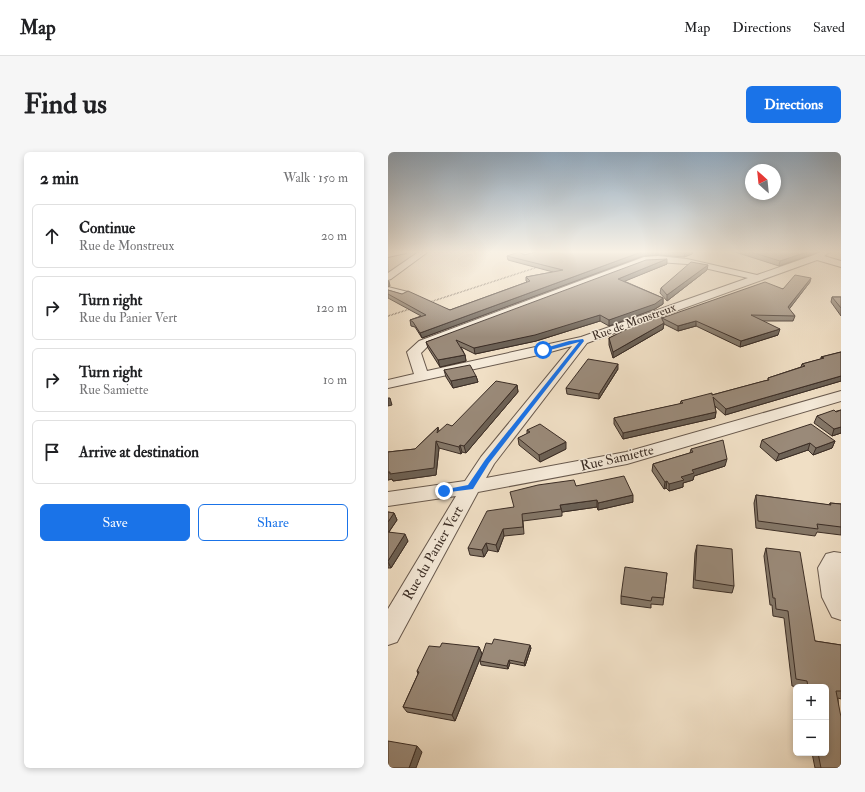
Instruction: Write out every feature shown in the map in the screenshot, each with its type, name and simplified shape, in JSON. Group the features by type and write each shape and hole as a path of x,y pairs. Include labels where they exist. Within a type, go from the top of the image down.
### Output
{"street":[{"path":"422,377 414,352 423,344 592,280"},
{"name":"Rue de Monstreux","path":"388,384 583,340 753,280"},
{"path":"388,290 404,294"},
{"name":"Rue du Panier Vert","path":"388,633 487,461 583,340"},
{"name":"Rue Samiette","path":"388,499 471,487 627,458 841,396"},
{"path":"841,562 834,561 829,568 834,597 841,609"}],"path":[{"path":"428,303 498,280"},
{"path":"388,316 415,308"}],"building":[{"path":"529,280 565,280 420,333 410,320 426,315 388,294 388,290 402,294 408,291 450,310 530,281"},
{"path":"593,280 620,280 663,298 655,304 609,320 600,315 535,335 474,348 456,340 465,355 438,360 426,342"},
{"path":"671,280 688,280 667,295 661,288"},
{"path":"791,280 810,280 788,307 795,316 751,315 780,329 741,341 696,321 678,326 662,318 765,282 783,289"},
{"path":"832,297 841,297 841,308"},
{"path":"661,317 664,323 613,352 609,338 629,328"},
{"path":"841,352 841,376 726,409 713,397 716,412 623,433 614,418 683,403 681,401 712,393 712,395 769,380 768,378 805,366 802,364"},
{"path":"588,359 618,364 599,394 566,388"},
{"path":"470,365 476,376 451,381 444,370"},
{"path":"496,381 517,385 464,446 460,445 459,447 436,441 434,468 390,474 390,472 388,472 388,452 415,449 438,427 437,433 447,424 452,426"},
{"path":"834,410 836,412 841,410 841,427 834,429 817,416"},
{"path":"540,424 566,442 539,455 518,438 530,432 527,430"},
{"path":"811,424 835,441 816,448 810,443 779,454 762,440"},
{"path":"723,440 727,459 692,470 694,473 681,477 684,480 669,484 667,481 665,482 653,464 693,452 691,449"},
{"path":"624,476 633,495 598,503 597,500 560,505 561,509 522,514 523,527 503,529 496,545 486,543 482,550 468,548 487,511 514,507 510,492 538,485 574,480 576,486"},
{"path":"756,495 831,505 830,503 841,504 841,527 817,524 818,529 758,521"},
{"path":"388,512 394,513 388,522"},
{"path":"388,532 405,534 388,561"},
{"path":"697,545 732,549 734,586 695,580"},
{"path":"766,548 800,552 815,641 841,645 841,691 836,691 841,717 841,768 821,768 819,756 829,756 829,684 808,684 807,681 796,679 788,611 776,609 775,598 773,598"},
{"path":"625,567 667,573 664,598 652,597 651,601 621,596"},
{"path":"494,639 530,645 524,663 509,660 507,666 480,661 486,643 492,644"},
{"path":"442,643 479,647 452,715 403,707 419,672 417,671 429,646 440,647"},
{"path":"388,741 417,746 409,768 388,768"}],"route":[{"path":"444,491 471,487 487,461 583,340 543,350"}]}
